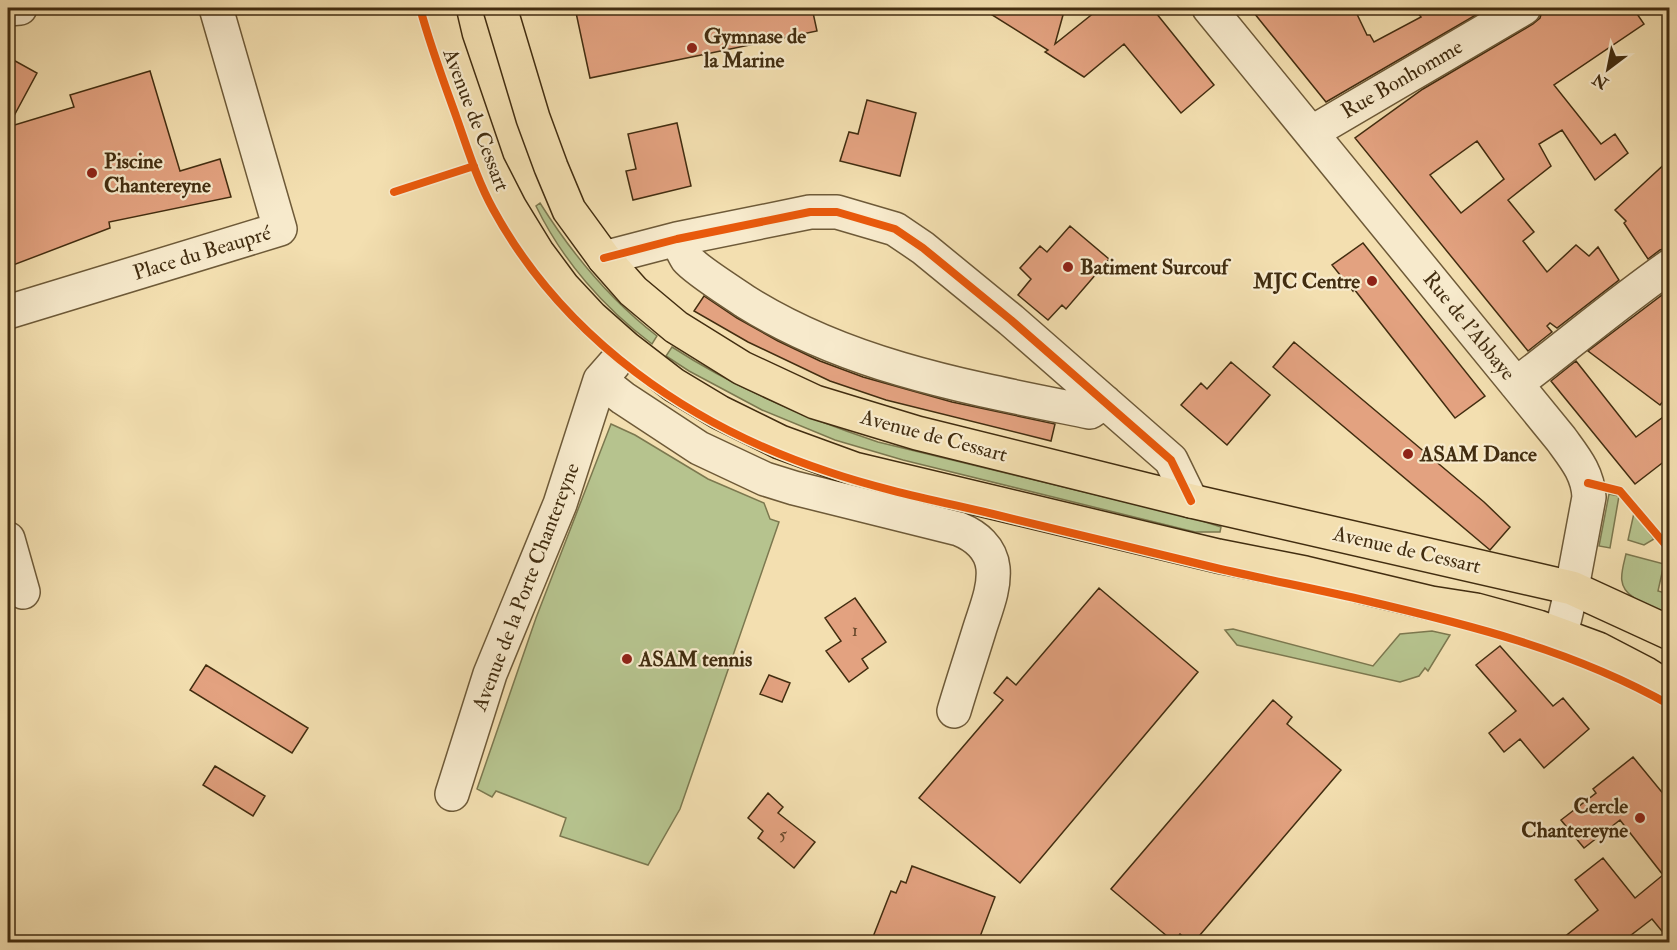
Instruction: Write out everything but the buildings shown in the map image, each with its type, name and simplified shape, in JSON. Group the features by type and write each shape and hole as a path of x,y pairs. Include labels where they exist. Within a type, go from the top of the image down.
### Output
{"main road":[{"name":"Avenue de Cessart","path":"438,8 446,42 488,165 510,208 537,252 563,287 591,317 630,344 674,385 718,412 780,442 854,469 1218,556 1500,616 1561,634"},
{"name":"Avenue de Cessart","path":"500,8 533,118 550,167 569,210 604,258 633,291 676,327 742,368 815,402 917,433 1191,501 1572,588"},
{"path":"1572,588 1670,633"},
{"path":"1561,634 1598,649 1670,689"}],"street":[{"path":"8,9 20,8"},
{"name":"Place du Beaupré","path":"8,312 280,229 216,8"},
{"name":"Rue de l'Abbaye","path":"1209,8 1581,466 1588,483 1589,497 1561,634"},
{"name":"Rue Bonhomme","path":"1311,132 1524,8"},
{"path":"604,258 677,239 813,212 837,212 895,229 923,248 977,292 1171,460 1191,501"},
{"path":"677,239 688,260 728,290 766,314 833,346 883,365 945,382 1069,408 1090,412 1105,402"},
{"path":"1516,384 1629,295 1670,266"},
{"name":"Avenue de la Porte Chantereyne","path":"452,794 490,674 560,504 600,380 630,344"},
{"path":"600,380 689,442 728,463 765,479 959,529 981,542 989,552 993,567 992,589 954,711"},
{"path":"8,539 23,592"}],"green space":[{"path":"540,203 592,275 623,307 657,336 652,344 617,315 571,264 546,226 536,206"},
{"path":"672,347 721,376 772,401 878,442 1196,519 1221,527 1220,532 1195,532 903,460 835,440 762,410 689,371 666,356"},
{"name":"ASAM tennis","path":"611,424 635,435 708,479 764,503 770,519 779,522 680,809 648,865 560,836 566,818 496,791 492,797 477,789 536,618"},
{"path":"1609,494 1619,496 1610,548 1599,546"},
{"path":"1634,513 1654,539 1644,545 1628,540"},
{"path":"1626,554 1664,564 1658,591 1669,594 1669,623 1630,603 1633,597 1622,583"},
{"path":"1233,629 1373,666 1400,634 1432,631 1450,635 1428,671 1425,668 1419,676 1400,682 1237,645 1225,630"}],"cycle path":[{"path":"420,8 477,175 493,209 522,256 556,299 594,337 636,372 681,403 728,430 778,453 829,472 890,490 1216,568 1399,608 1479,629 1596,669 1670,705"},
{"path":"394,192 474,166"},
{"path":"604,258 677,239 810,212 837,212 895,229 923,248 1011,320 1171,460 1191,501"},
{"path":"1588,483 1620,491 1670,550"}],"place":[{"name":"Gymnase de la Marine","path":"692,48"},
{"name":"Piscine Chantereyne","path":"92,173"},
{"name":"Batiment Surcouf","path":"1068,267"},
{"name":"MJC Centre","path":"1372,281"},
{"name":"ASAM Dance","path":"1408,454"},
{"name":"ASAM tennis","path":"627,659"},
{"name":"Cercle Chantereyne","path":"1640,818"}]}
